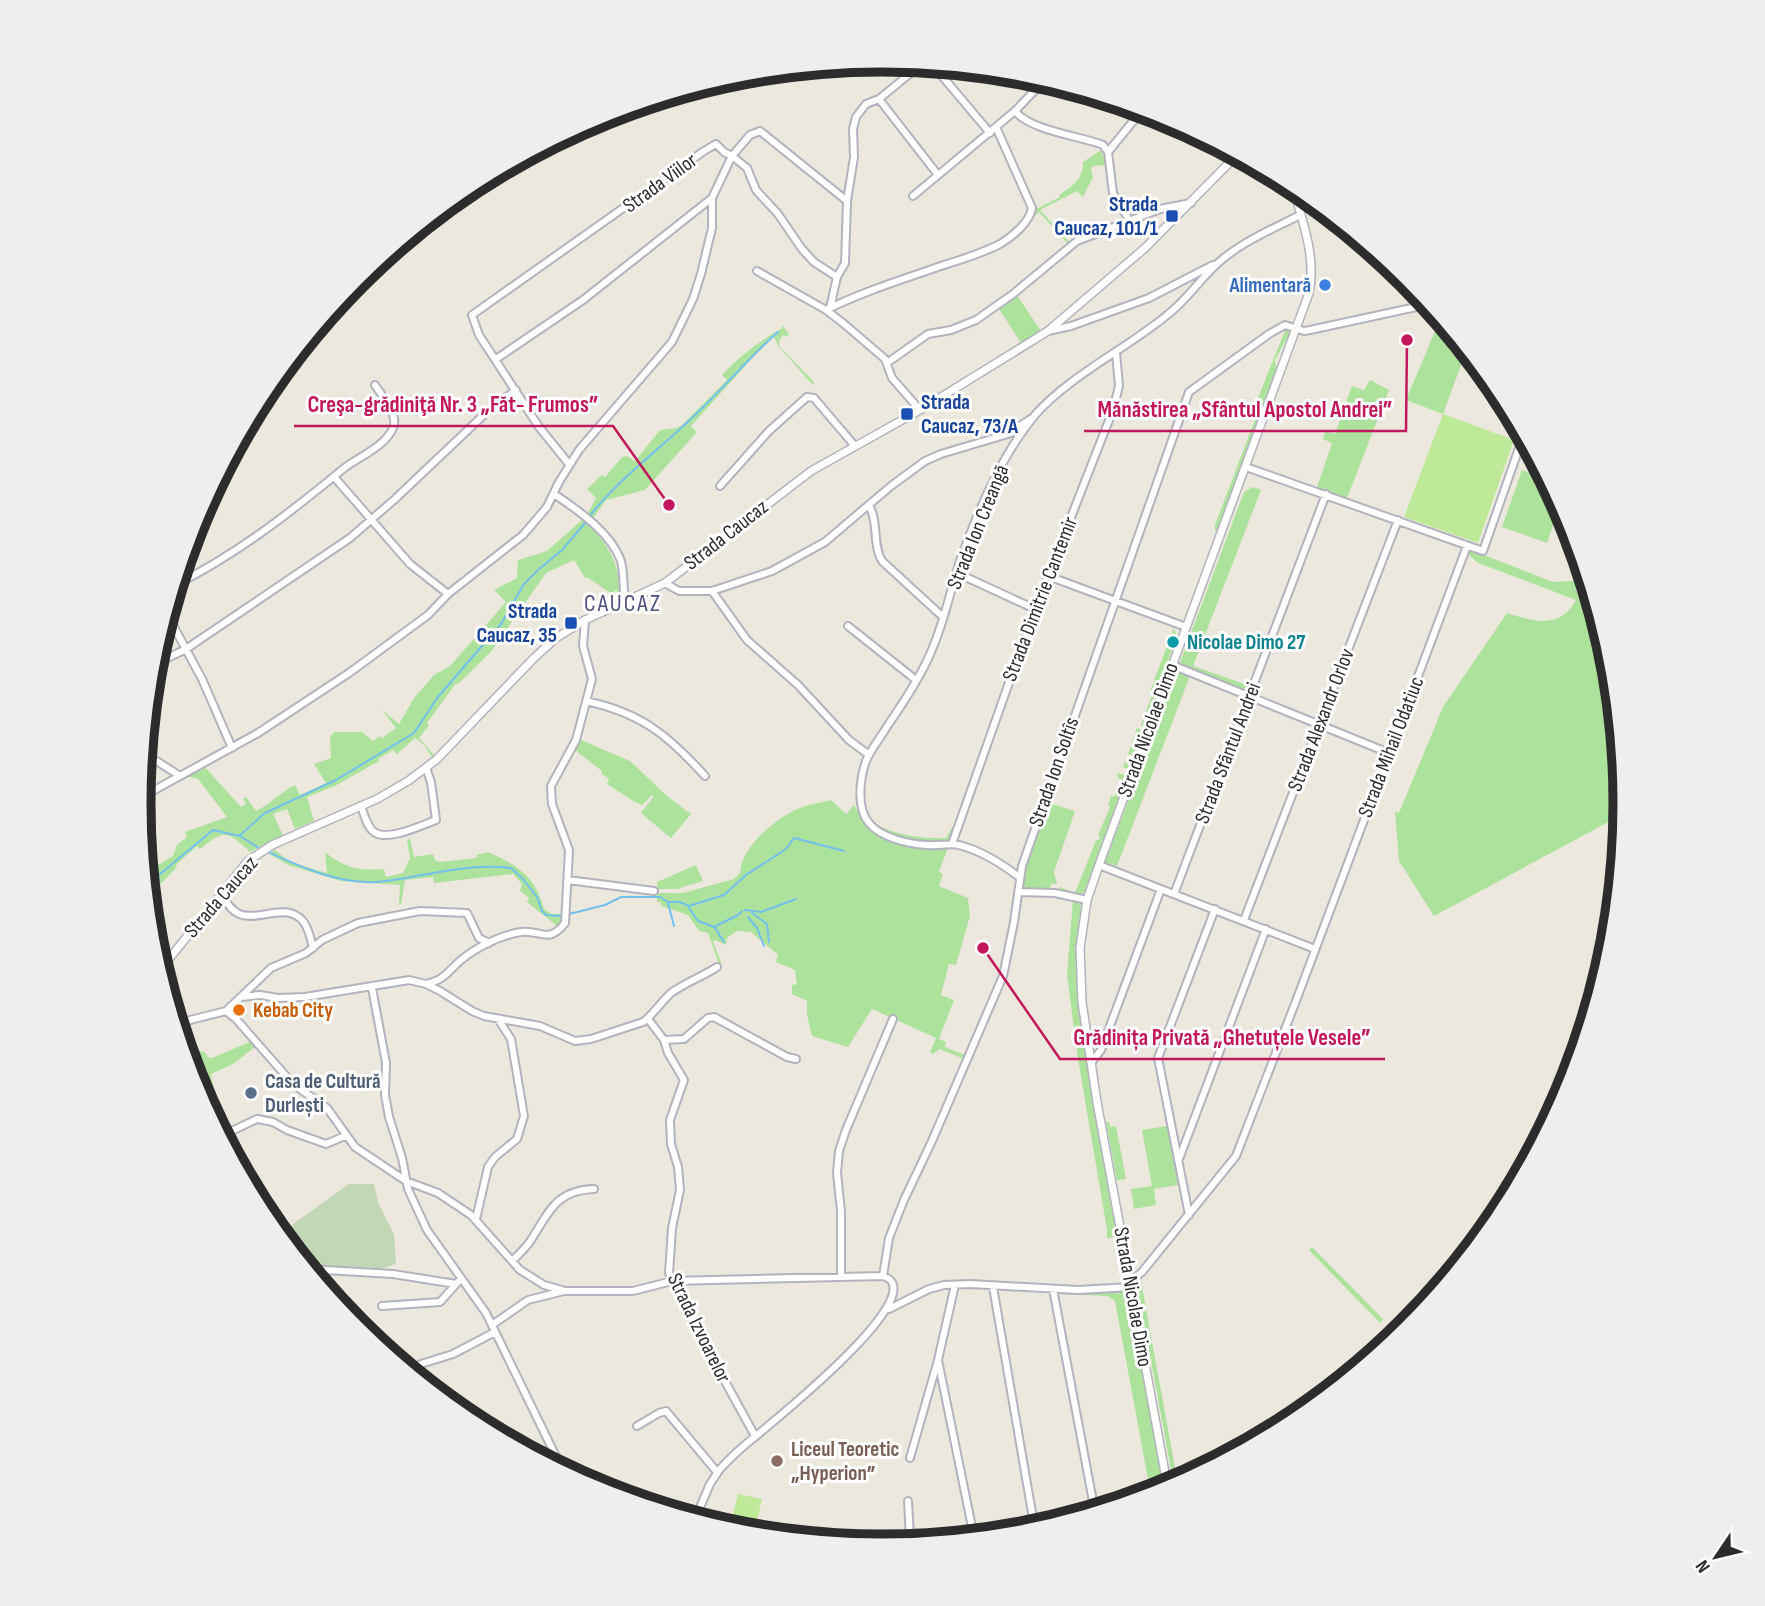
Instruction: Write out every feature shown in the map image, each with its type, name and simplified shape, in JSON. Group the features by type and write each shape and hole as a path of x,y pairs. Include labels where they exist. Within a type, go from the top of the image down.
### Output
{"street":[{"path":"828,309 837,277 845,264 847,201 854,157 853,129 856,117 866,104 879,99 912,73"},
{"path":"940,74 990,133"},
{"path":"913,196 990,133 1036,89"},
{"path":"879,99 938,175"},
{"path":"1015,111 1020,117 1032,122 1077,139 1100,144 1108,152 1111,185 1116,200 1129,220"},
{"path":"1108,152 1136,118"},
{"path":"828,309 869,290 996,246 1019,228 1032,212 996,127"},
{"path":"837,277 814,262 802,249 778,214 753,186 747,168 732,156 750,135 760,131 847,201"},
{"name":"Strada Viilor","path":"496,359 583,300 712,198 732,156 716,144 704,151 472,315 479,335 546,437 569,464"},
{"name":"Strada Caucaz","path":"168,960 237,872 258,854 272,845 388,793 426,768 556,638 585,620 665,583 792,484 854,445 920,410 1048,331 1145,248 1231,161"},
{"path":"152,791 271,725 349,673 428,615 448,594 523,535 537,520 554,494 569,464 672,342 693,299 701,274 712,228 712,198"},
{"name":"Strada Nicolae Dimo","path":"1166,1477 1091,1063 1080,968 1087,900 1171,665 1298,329 1312,278 1310,254 1296,200"},
{"path":"887,363 928,334 958,328 976,320 1013,295 1077,241 1167,206 1191,203"},
{"name":"Strada Ion Creangă","path":"1019,877 987,855 952,844 914,844 881,832 869,823 861,797 863,775 869,755 932,650 982,508 1005,460 1036,415 1063,391 1166,316 1218,263 1246,244 1300,215"},
{"path":"1048,331 1071,326 1149,298 1218,263"},
{"path":"757,271 828,309 887,363 892,378 920,410"},
{"path":"1298,329 1310,330 1344,324 1419,307"},
{"name":"Strada Ion Soltîs","path":"887,1310 893,1283 885,1276 889,1238 1003,975 1019,892 1019,877 1190,389 1209,379 1278,328 1290,325 1298,329"},
{"name":"Strada Dimitrie Cantemir","path":"952,844 1035,609 1117,397 1119,386 1116,354"},
{"path":"187,579 219,561 380,443 394,427 392,413 375,385"},
{"path":"165,659 186,649 328,555 372,520 490,409 516,390"},
{"path":"720,486 769,431 807,397 814,398 821,404 854,445"},
{"path":"665,583 679,591 712,591 785,565 825,542 925,461 1008,434 1036,415"},
{"path":"1246,467 1483,551 1520,445"},
{"path":"335,478 410,564 448,594"},
{"path":"554,494 583,516 609,541 620,559 625,600"},
{"name":"Strada Sfântul Andrei","path":"1174,894 1326,494"},
{"path":"869,505 876,523 877,551 882,561 943,617"},
{"name":"Strada Alexandr Orlov","path":"1244,920 1398,520"},
{"name":"Strada Mihail Odatiuc","path":"1130,1285 1236,1156 1467,545"},
{"path":"957,573 1035,609"},
{"path":"1048,576 1186,626"},
{"path":"712,591 747,640 797,685 849,740 869,755"},
{"path":"426,984 443,979 462,959 489,943 522,932 546,936 558,931 565,923 569,850 552,804 551,786 576,740 592,679 583,646 585,620"},
{"path":"173,626 202,679 232,748"},
{"path":"848,626 916,680"},
{"path":"1171,665 1389,753"},
{"path":"586,701 622,711 672,740 705,776"},
{"path":"153,759 180,776"},
{"path":"361,806 371,830 379,835 390,835 436,820 431,782 426,768"},
{"path":"1099,865 1315,949"},
{"path":"568,880 654,891"},
{"path":"1091,1063 1101,1050 1161,889"},
{"path":"222,892 229,907 242,916 286,913 300,918 309,931 313,948"},
{"path":"1019,892 1055,894 1087,900"},
{"path":"1189,1215 1158,1058 1215,909"},
{"path":"185,1023 226,1011 271,968 358,923 400,913 434,910 467,913 479,938 489,943"},
{"path":"1178,1161 1266,929"},
{"path":"241,997 260,995 289,998 372,988 409,980 426,984 472,1011 498,1019 540,1026 575,1041 591,1039 648,1018 655,1008 682,984 717,967"},
{"path":"372,988 386,1063 385,1096 406,1181 427,1230 459,1281 476,1297 494,1329 557,1458"},
{"path":"226,1011 293,1084 327,1108 345,1136 355,1146 406,1181 438,1193 476,1219 512,1261 537,1282 564,1291"},
{"path":"664,1040 684,1039 704,1021 714,1017 787,1057 796,1059"},
{"name":"Strada Izvoarelor","path":"648,1018 664,1040 668,1053 684,1080 670,1120 671,1144 680,1184 668,1262 672,1281 755,1436"},
{"path":"476,1219 488,1167 495,1157 517,1139 524,1116 511,1039 498,1019"},
{"path":"841,1277 841,1211 836,1173 839,1151 893,1019"},
{"path":"230,1132 257,1119 273,1122 326,1144 345,1136"},
{"path":"512,1261 530,1243 550,1209 573,1192 594,1189"},
{"path":"320,1270 459,1281"},
{"path":"417,1367 453,1354 494,1329 528,1300 542,1295 564,1291 633,1291 672,1281 885,1276"},
{"path":"382,1306 440,1302 459,1281"},
{"path":"699,1510 717,1472 832,1370 887,1310 929,1289 955,1285 1100,1290 1130,1285"},
{"path":"910,1458 938,1360 955,1285"},
{"path":"993,1287 1033,1518"},
{"path":"1053,1289 1093,1503"},
{"path":"938,1360 972,1529"},
{"path":"637,1426 666,1411 717,1472"},
{"path":"908,1501 910,1533"}],"green space":[{"path":"1101,150 1106,165 1093,166 1093,177 1083,197 1077,191 1040,210 1071,244 1069,245 1039,212 1029,222 1036,209 1060,197 1059,195 1073,185 1079,178 1083,162"},
{"path":"1016,294 1041,331 1021,343 999,309"},
{"path":"782,325 789,334 787,337 783,335 779,341 780,347 813,381 814,386 779,347 774,337 691,426 697,432 645,490 606,500 593,518 588,513 596,498 587,489 602,475 605,477 622,457 627,456 635,461 660,430 682,425 727,380 722,375 729,368 750,349 782,328"},
{"path":"1437,327 1463,359 1443,414 1406,400"},
{"path":"1286,328 1292,329 1275,360 1277,371 1265,403 1252,413"},
{"path":"1370,380 1389,390 1347,498 1317,487 1332,443 1323,439 1325,431 1335,434 1352,386 1364,390"},
{"path":"1263,408 1215,532 1215,525 1257,414"},
{"path":"1443,414 1514,440 1478,543 1404,517"},
{"path":"1522,470 1535,475 1556,518 1547,543 1502,527"},
{"path":"1253,487 1261,490 1193,666 1250,686 1248,691 1179,665 1244,492"},
{"path":"582,520 610,552 617,570 619,592 615,590 613,595 585,578 574,560 546,573 490,653 456,683 427,723 429,725 419,738 435,756 433,758 415,738 397,754 393,750 335,786 307,797 314,821 295,829 287,809 273,814 283,835 250,852 226,835 215,838 200,849 197,846 157,888 155,867 173,856 177,845 187,837 185,832 227,817 198,779 187,776 204,766 241,807 246,804 243,799 246,797 256,811 295,785 300,795 326,783 314,764 331,758 330,738 334,732 362,732 373,741 396,728 382,710 399,724 414,698 434,675 450,666 506,602 494,590 517,578 518,560 547,551"},
{"path":"1469,549 1553,582 1579,581 1600,660 1607,708 1612,755 1613,819 1434,916 1399,861 1395,812 1399,813 1443,707 1507,613 1545,621 1562,616 1576,600 1478,563 1467,553"},
{"path":"1172,625 1177,636 1085,891 1081,896 1058,892 1060,887 1075,893 1096,840 1099,840 1098,835 1110,807 1108,805 1111,796 1114,797 1121,780 1117,776 1118,773 1125,775 1128,769 1123,767 1126,758 1131,759 1133,756 1128,754 1137,728 1142,730 1141,725 1153,692 1150,691 1173,630"},
{"path":"1177,672 1190,676 1117,866 1105,862"},
{"path":"581,740 630,761 667,796 691,814 671,838 641,813 654,796 642,805 607,784 609,779 602,771 576,751"},
{"path":"831,800 846,814 854,805 867,826 870,819 886,829 906,835 946,838 953,826 955,828 939,872 943,874 939,886 968,898 970,916 956,965 949,964 941,995 954,1000 939,1039 946,1042 945,1047 965,1055 964,1059 940,1049 933,1054 930,1052 936,1038 872,1009 848,1047 812,1036 807,1001 792,994 792,985 797,984 795,970 776,962 778,955 751,932 737,931 727,938 726,945 715,940 713,942 721,962 719,966 716,965 718,961 708,933 699,931 688,915 661,906 661,902 657,902 657,893 683,893 734,879 740,873 746,854 767,829 797,809"},
{"path":"1049,803 1075,811 1054,872 1057,884 1051,884 1047,890 1031,890 1022,885 1025,867"},
{"path":"410,838 414,857 433,854 435,860 440,862 476,858 477,855 488,852 517,867 536,888 544,909 552,914 561,914 563,923 550,933 557,926 527,902 529,898 520,891 522,884 513,874 434,883 433,877 405,880 399,905 400,885 341,881 288,865 269,854 275,850 290,862 327,873 325,852 352,867 384,869 386,877 403,873 410,858 407,841"},
{"path":"696,865 703,881 677,889 657,889 657,882"},
{"path":"1073,900 1081,905 1076,947 1077,999 1117,1237 1107,1238 1067,975"},
{"path":"252,1041 256,1046 233,1064 211,1074 213,1097 194,1049 212,1058"},
{"path":"1106,1122 1109,1122 1110,1127 1116,1126 1126,1179 1117,1180"},
{"path":"1167,1126 1178,1185 1154,1189 1156,1205 1134,1209 1131,1189 1152,1186 1142,1130"},
{"path":"349,1184 374,1184 378,1202 394,1235 396,1263 364,1271 319,1269 288,1228"},
{"path":"1312,1247 1383,1319 1380,1323 1309,1250"},
{"path":"1141,1281 1176,1473 1172,1475 1137,1285"},
{"path":"1127,1292 1162,1479 1149,1484 1115,1301 1108,1296 1060,1294"},
{"path":"738,1494 762,1499 757,1523 732,1518"}],"waterway":[{"path":"589,517 613,490 694,416 778,332"},
{"path":"156,878 213,830 239,836 265,813 336,780 414,733 437,698 501,624 524,584 562,550 586,522"},
{"path":"240,836 262,850"},
{"path":"569,914 605,905 621,897 660,897 668,902 680,902 689,906 724,895 746,875 786,849 794,838 844,851"},
{"path":"268,852 320,873 362,882 477,867 511,868 537,897 546,915 561,916"},
{"path":"745,910 761,912 796,899"},
{"path":"668,903 674,926"},
{"path":"689,908 698,921 714,927 742,911"},
{"path":"752,913 767,924 769,942"},
{"path":"748,917 757,928 764,946"},
{"path":"715,928 724,942"}],"place":[{"name":"Strada Caucaz, 101/1","path":"1172,216"},
{"name":"Alimentară","path":"1325,285"},
{"name":"Mănăstirea „Sfântul Apostol Andrei”","path":"1407,340"},
{"name":"Strada Caucaz, 73/A","path":"907,414"},
{"name":"Creşa-grădiniţă Nr. 3 „Făt- Frumos”","path":"669,505"},
{"name":"Strada Caucaz, 35","path":"571,623"},
{"name":"Nicolae Dimo 27","path":"1173,642"},
{"name":"Grădinița Privată „Ghetuțele Vesele”","path":"983,948"},
{"name":"Kebab City","path":"239,1010"},
{"name":"Casa de Cultură Durlești","path":"251,1093"},
{"name":"Liceul Teoretic „Hyperion”","path":"777,1461"}],"district":[{"name":"CAUCAZ","path":"623,603"}]}
